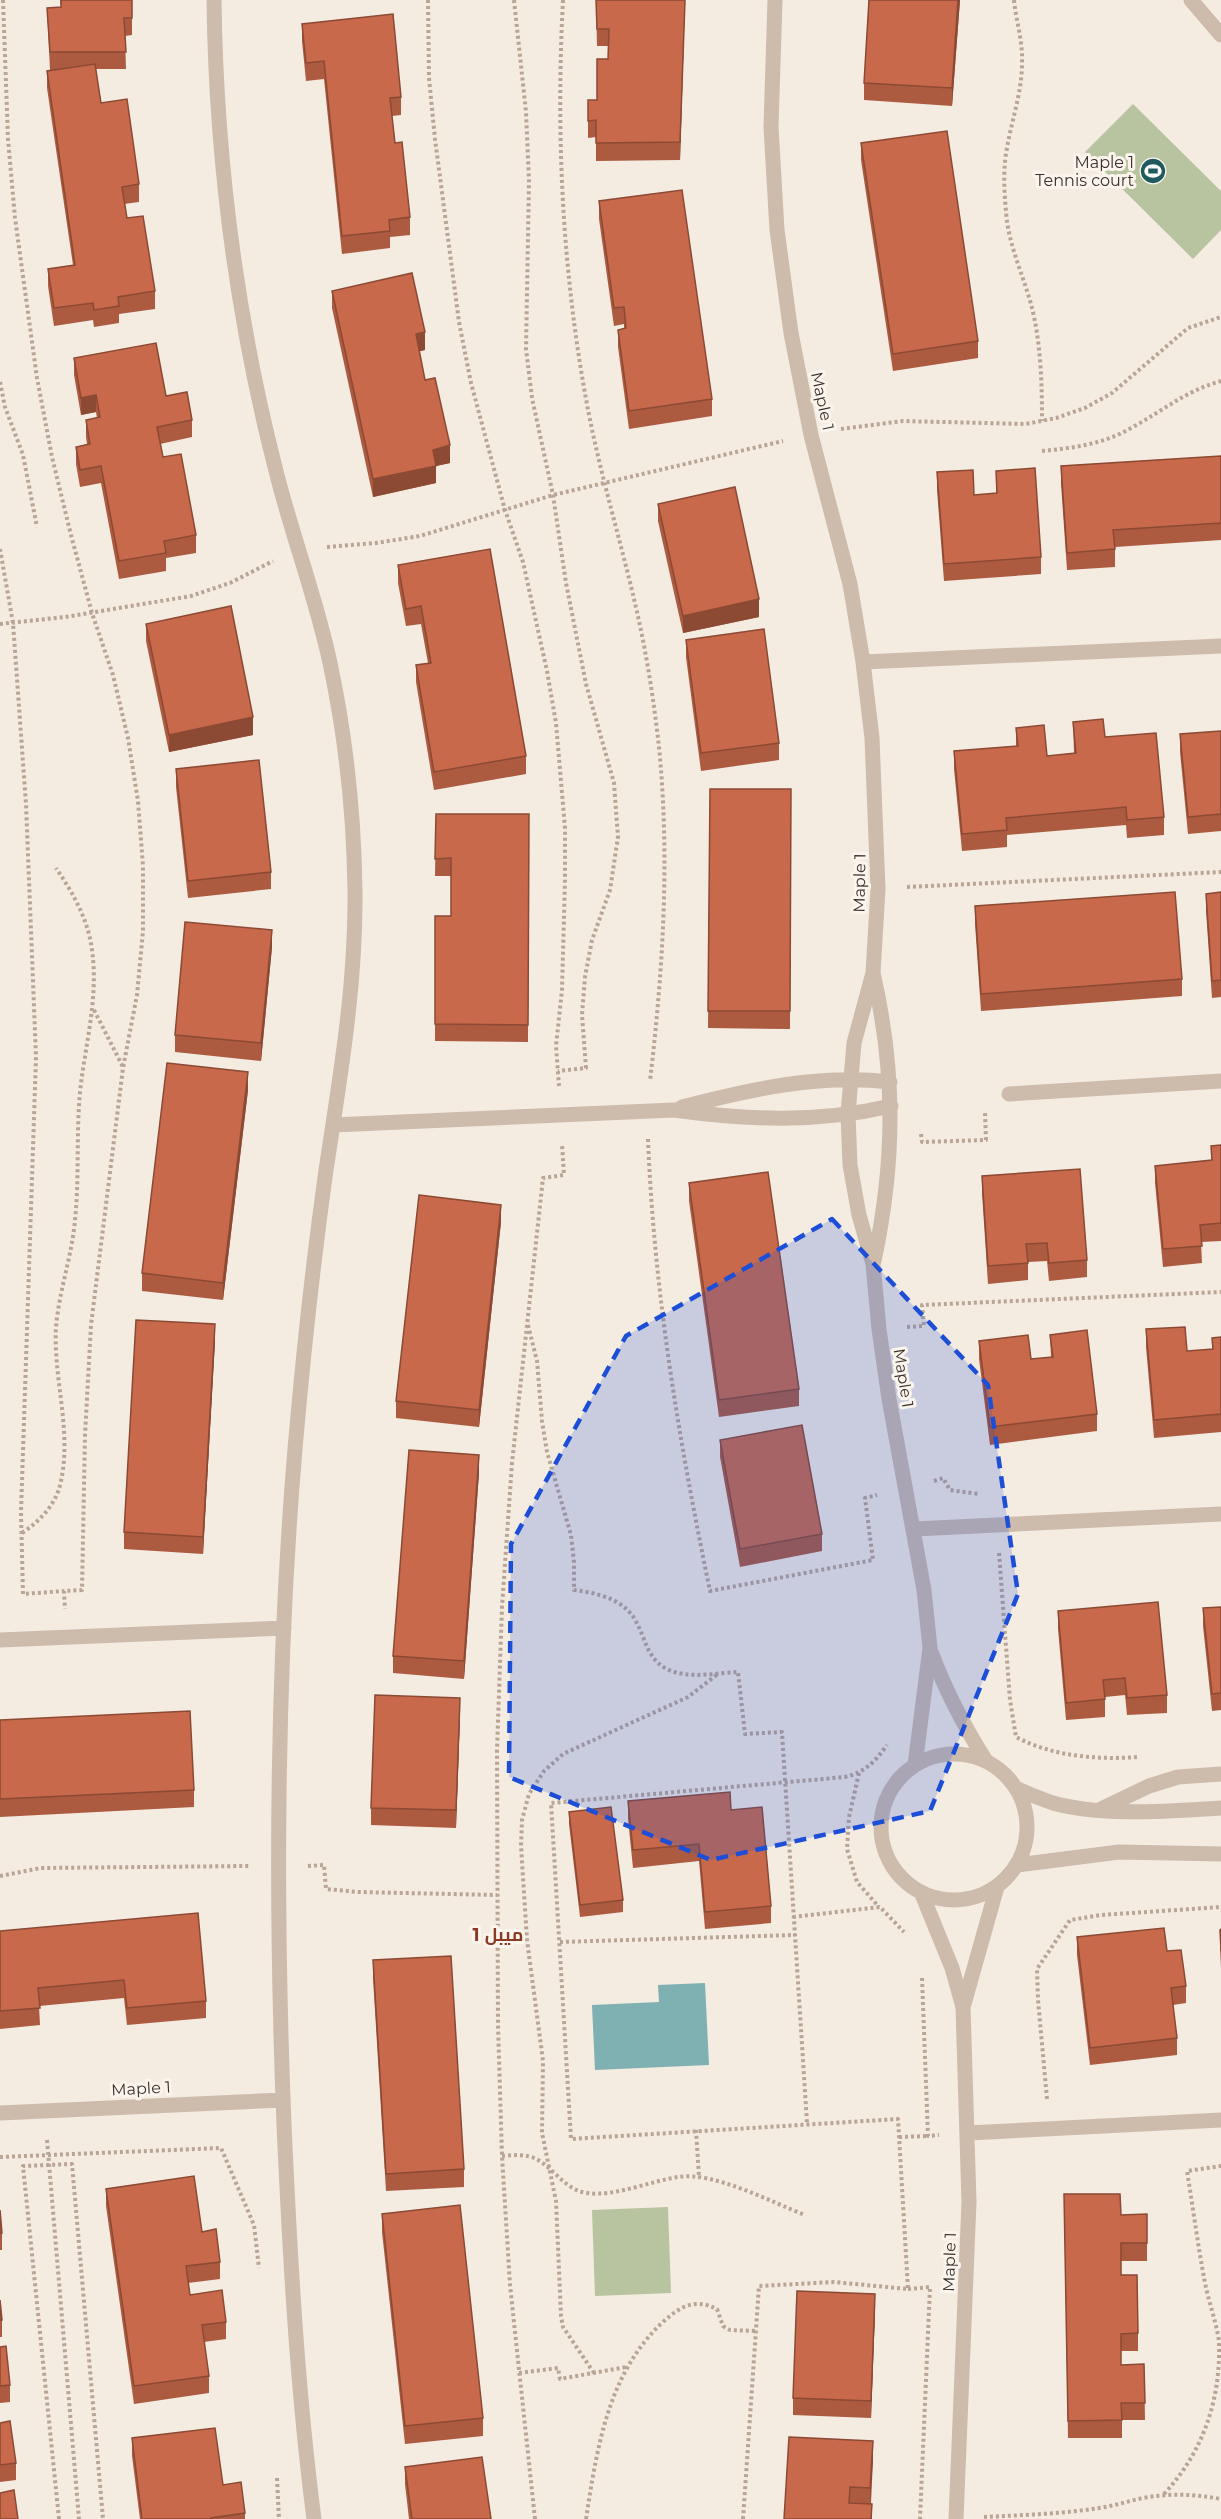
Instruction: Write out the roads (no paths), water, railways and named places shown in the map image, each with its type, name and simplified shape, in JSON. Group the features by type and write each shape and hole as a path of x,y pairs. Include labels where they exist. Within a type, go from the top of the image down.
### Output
{"street":[{"path":"214,0 219,123 232,252 249,358 276,472 330,661 343,738 352,815 355,893 353,971 345,1048 315,1250 301,1375 291,1501 284,1628 278,1866 283,2100 297,2349 314,2519"},
{"name":"Maple 1","path":"775,0 771,126 777,230 791,333 811,435 850,584 863,662 872,738 878,889 873,974 862,1008 849,1079 850,1165 859,1215 873,1264 879,1329 924,1590 930,1648 915,1765"},
{"path":"1191,0 1221,35"},
{"path":"863,662 1221,646"},
{"path":"873,974 886,1037 891,1106 888,1185 873,1264"},
{"path":"674,1110 784,1084 849,1079 890,1082"},
{"path":"1008,1094 1221,1081"},
{"path":"333,1125 674,1110 728,1117 788,1120 848,1114 891,1106"},
{"path":"914,1529 1221,1514"},
{"path":"0,1640 284,1628"},
{"path":"930,1648 944,1688 986,1761"},
{"path":"962,1754 986,1761 1004,1773 1018,1789 1026,1814 1027,1840 1017,1865 997,1887 973,1898 946,1900 921,1892 897,1873 883,1846 882,1815 893,1787 915,1765 938,1756 962,1754"},
{"path":"1101,1809 1121,1798 1168,1780 1221,1774"},
{"path":"1018,1789 1053,1803 1101,1809 1161,1811 1221,1808"},
{"path":"1017,1865 1119,1852 1221,1854"},
{"path":"963,2007 997,1887"},
{"path":"921,1892 938,1929 963,2007"},
{"name":"Maple 1","path":"956,2519 969,2202 963,2007"},
{"name":"Maple 1","path":"0,2113 283,2100"},
{"path":"968,2133 1221,2120"}],"water":[{"path":"705,1983 709,2065 595,2070 592,2005 659,2002 658,1985"}],"place":[{"name":"Maple 1 Tennis court","path":"1153,171"}],"district":[{"name":"ميبل 1","path":"498,1935"}]}
